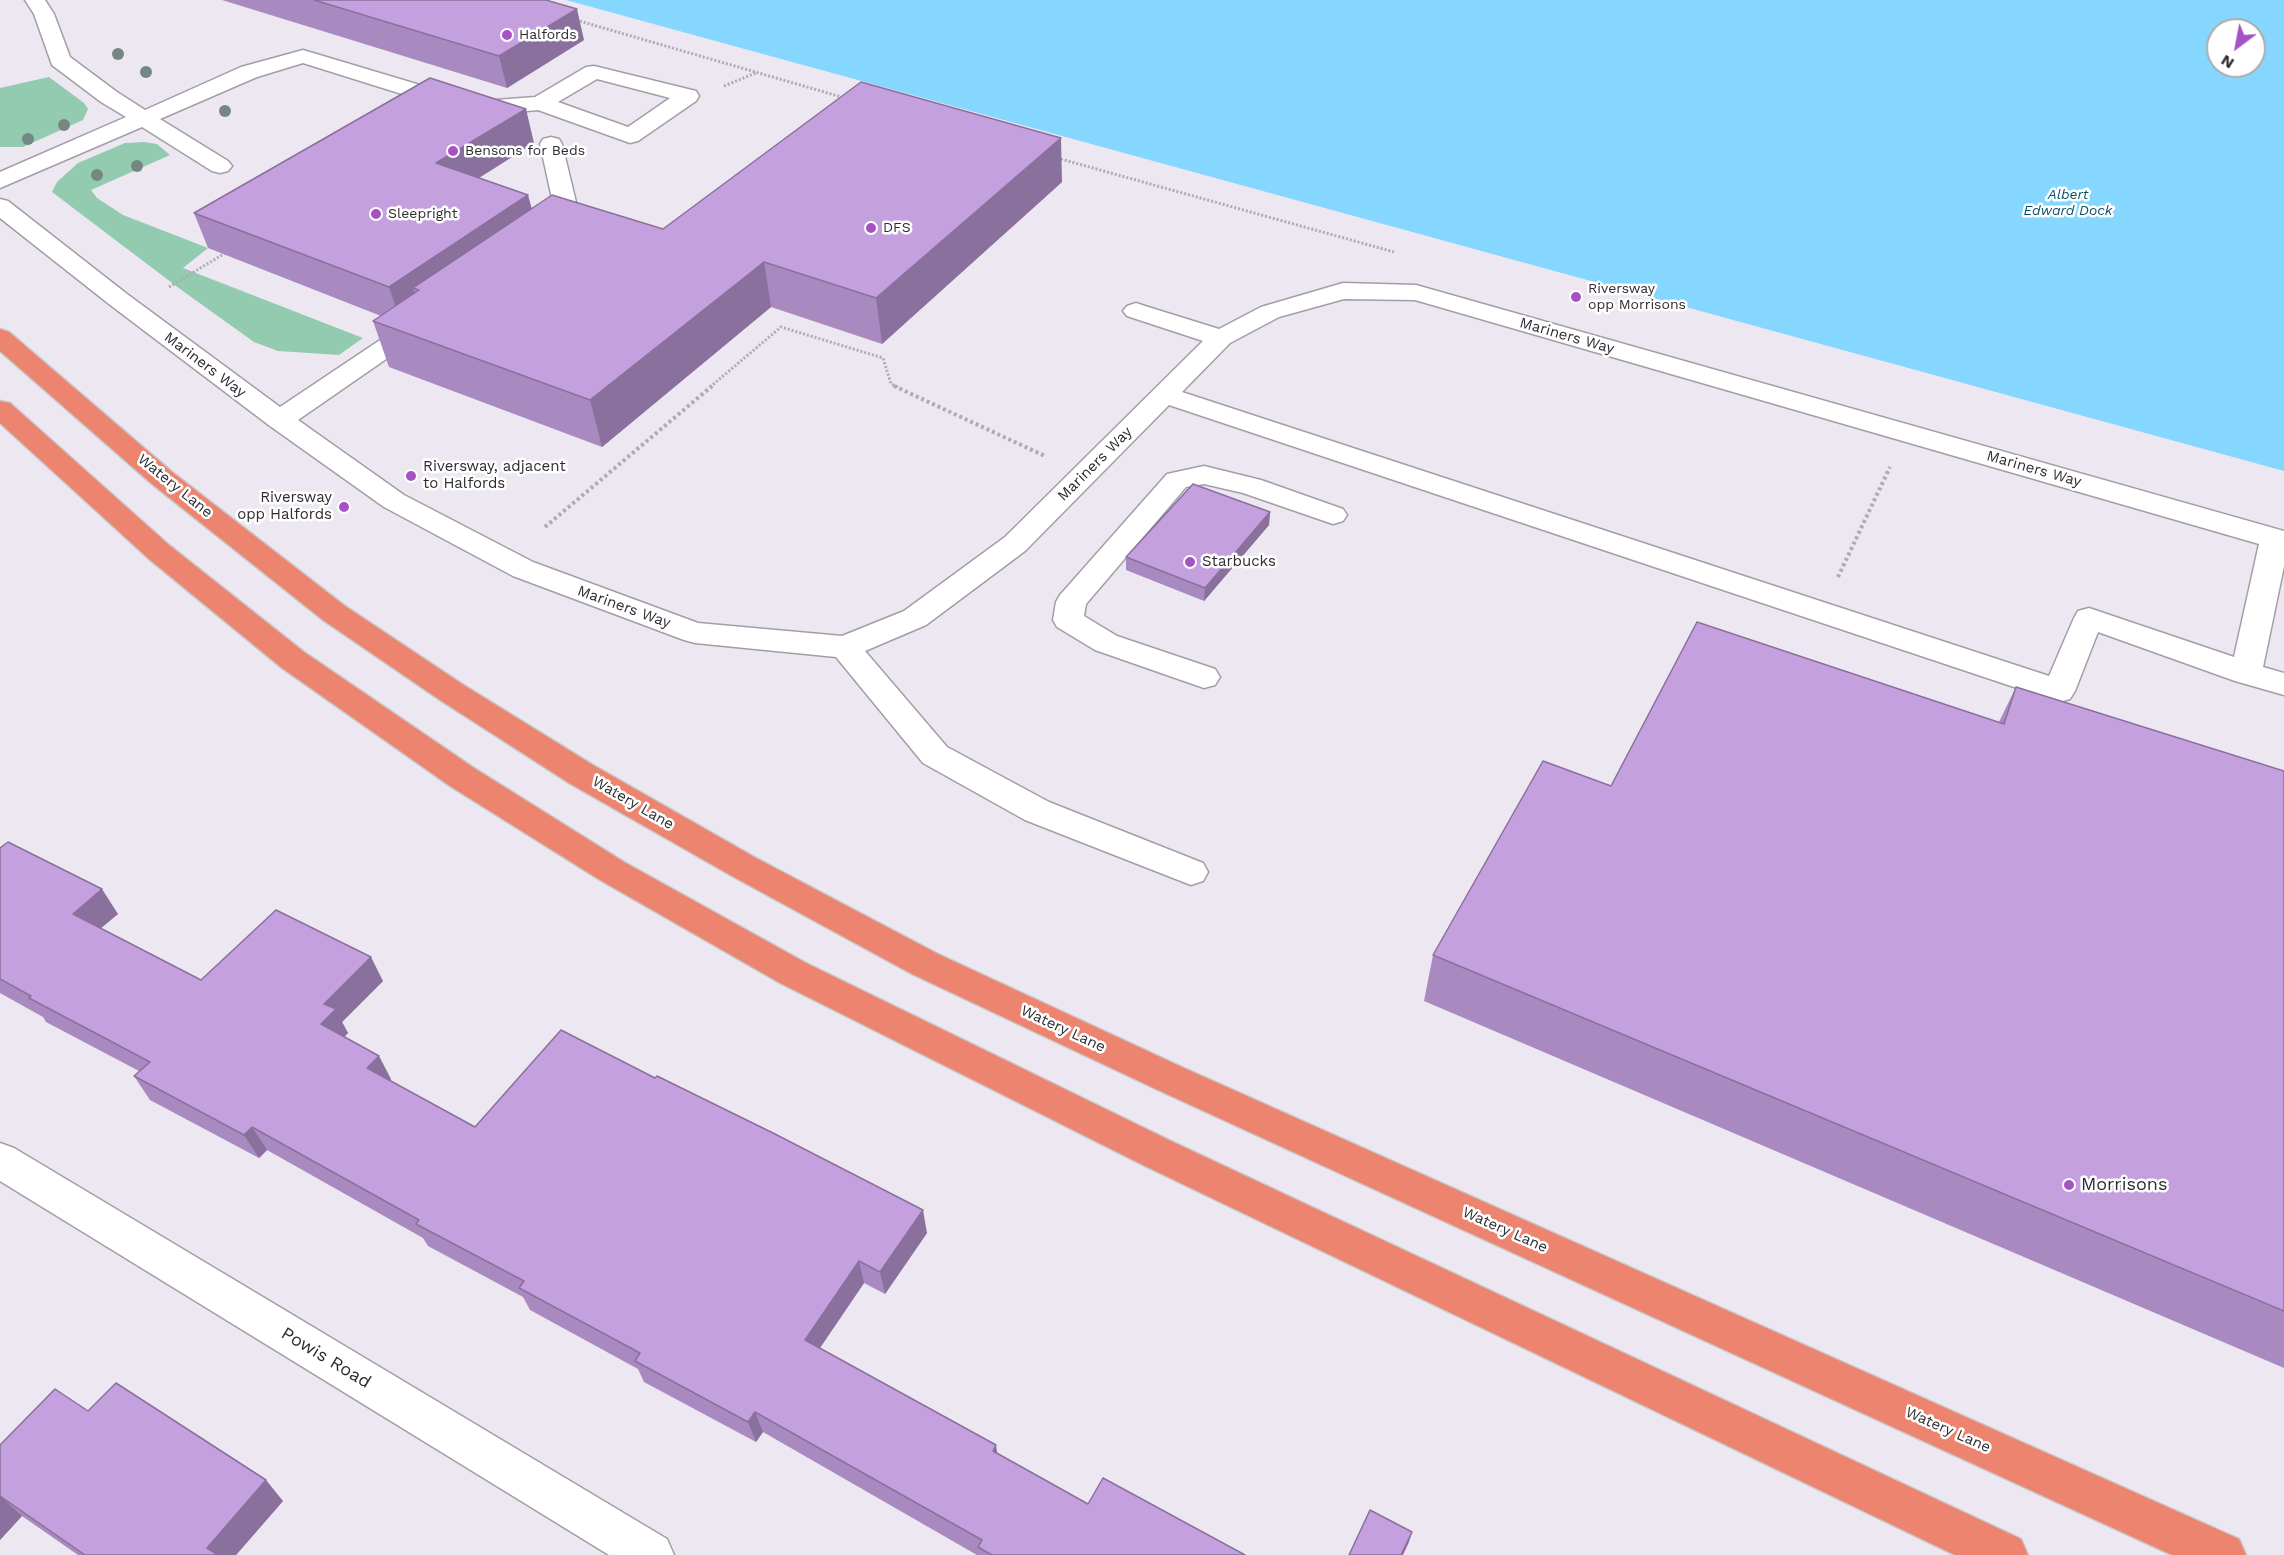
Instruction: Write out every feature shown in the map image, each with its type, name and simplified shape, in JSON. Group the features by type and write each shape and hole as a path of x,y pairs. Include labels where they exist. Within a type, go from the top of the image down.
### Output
{"highway":[{"name":"Watery Lane","path":"0,337 162,478 334,613 451,693 571,768 744,867 946,974 1192,1088 2223,1555"},
{"path":"0,410 159,552 293,660 462,777 612,871 793,973 1157,1153 2005,1555"}],"street":[{"path":"35,0 44,14 60,60 142,119 220,166"},
{"path":"0,181 249,72 303,56 445,100 483,108 540,103 594,72 688,96 630,136 540,103"},
{"path":"531,250 569,223 551,144"},
{"name":"Mariners Way","path":"0,206 118,299 280,420 394,501 523,569 695,633 845,647 915,618 1015,544 1221,338 1270,312 1343,291 1416,293 2279,540"},
{"path":"280,420 443,309"},
{"path":"1136,311 1221,338"},
{"path":"1164,395 2059,690 2089,618 2284,684"},
{"path":"1204,677 1106,644 1068,620 1071,602 1177,480 1204,475 1251,486 1333,515"},
{"path":"2246,673 2279,540"},
{"path":"845,647 935,755 1037,811 1191,872"},
{"name":"Powis Road","path":"0,1160 651,1555"}],"path":[{"path":"169,288 230,251"},
{"path":"545,527 781,327 884,358 891,384 996,435 1087,473"},
{"path":"1821,612 1905,432"}],"green space":[{"path":"49,77 84,103 88,109 83,120 23,147 0,147 0,88"},
{"path":"125,143 157,144 170,155 91,190 97,198 123,215 208,248 183,268 363,338 339,355 278,351 254,342 52,192 57,182 78,163"}],"water":[{"name":"Albert Edward Dock","path":"566,0 2284,0 2284,471"}],"building":[{"path":"314,0 546,0 577,9 499,56"},
{"path":"430,78 526,109 436,163 528,195 389,287 194,213"},
{"path":"861,82 1061,138 876,298 764,262 590,400 373,321 419,290 413,288 552,195 663,229"},
{"path":"1193,484 1270,512 1205,588 1126,557"},
{"name":"Morrisons","path":"1697,622 2004,724 2016,687 2284,771 2284,1311 1433,955 1543,761 1611,786"},
{"path":"8,842 102,889 73,914 201,980 276,910 371,957 324,1004 336,1009 321,1024 379,1056 367,1068 475,1127 561,1030 655,1078 657,1076 773,1133 923,1210 880,1272 859,1261 805,1340 996,1445 993,1451 1088,1504 1103,1478 1245,1555 992,1555 978,1547 982,1540 755,1412 748,1422 635,1361 640,1353 519,1288 524,1281 416,1224 419,1220 252,1127 244,1135 134,1076 150,1062 29,998 31,996 0,979 0,848"},
{"path":"116,1383 266,1480 207,1548 218,1555 85,1555 0,1496 0,1445 55,1389 88,1411"},
{"path":"1370,1510 1412,1532 1401,1555 1349,1555"}],"place":[{"name":"Halfords","path":"507,35"},
{"name":"Bensons for Beds","path":"453,151"},
{"name":"Sleepright","path":"376,214"},
{"name":"DFS","path":"871,228"},
{"name":"Riversway opp Morrisons","path":"1576,297"},
{"name":"Riversway, adjacent to Halfords","path":"411,476"},
{"name":"Riversway opp Halfords","path":"344,507"},
{"name":"Starbucks","path":"1190,562"},
{"name":"Morrisons","path":"2069,1185"}]}
